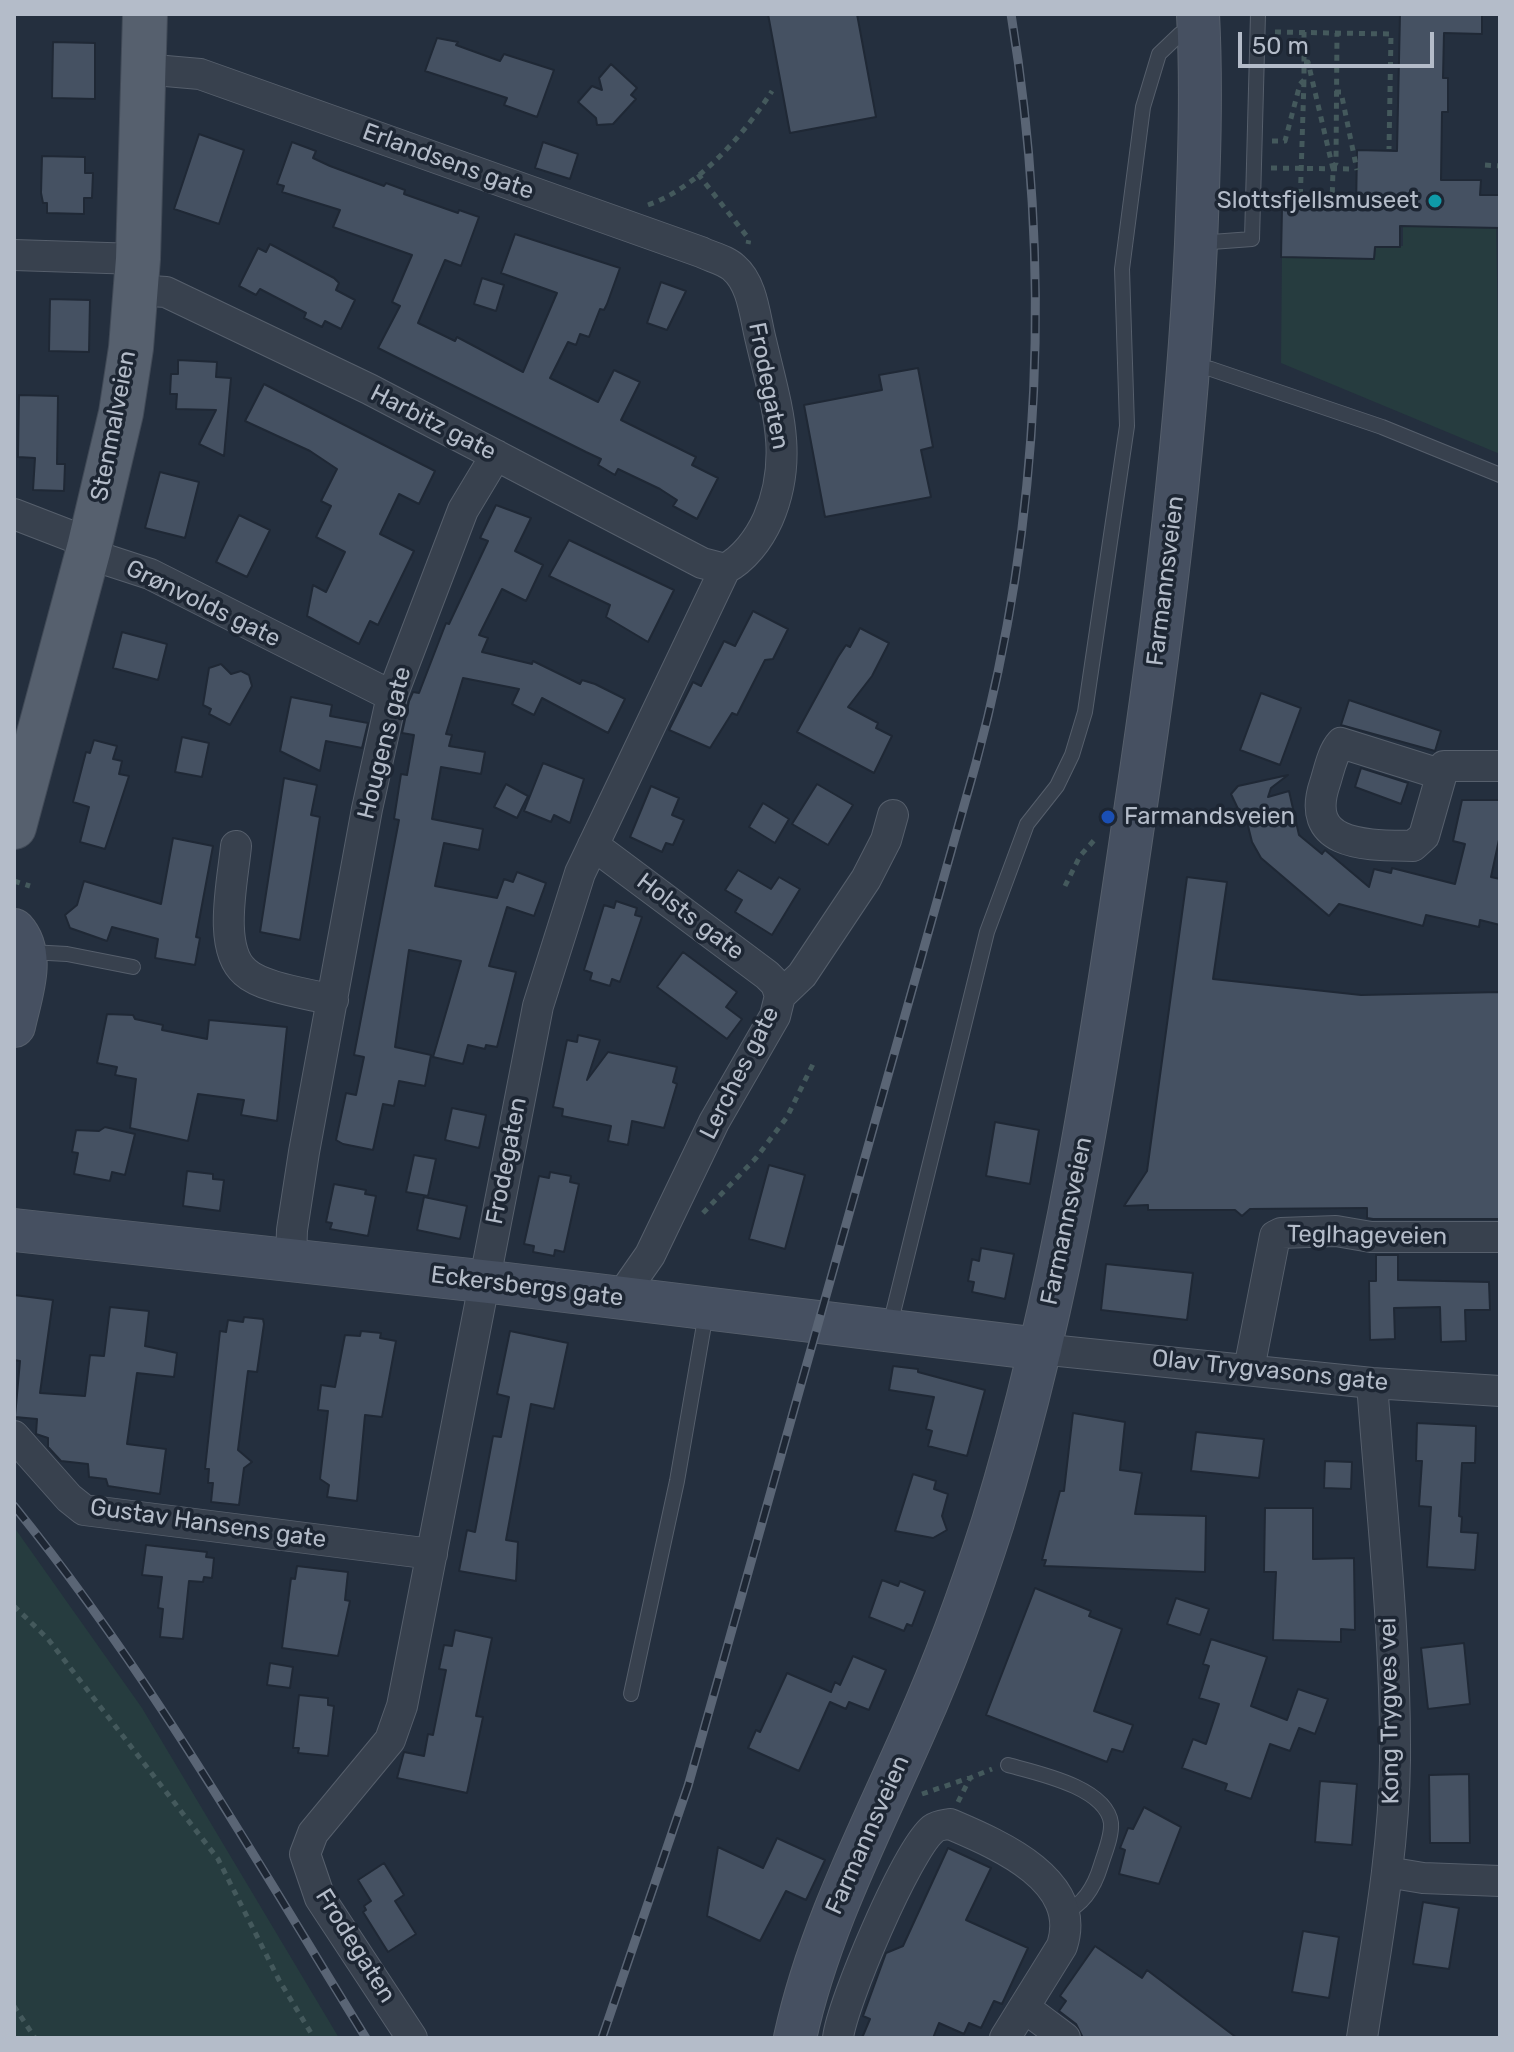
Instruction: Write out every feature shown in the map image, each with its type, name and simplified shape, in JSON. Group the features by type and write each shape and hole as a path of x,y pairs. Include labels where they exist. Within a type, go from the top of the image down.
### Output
{"main road":[{"name":"Stenmalveien","path":"14,827 89,548 121,413 137,274 145,14"},
{"name":"Farmannsveien","path":"795,2038 820,1943 951,1642 993,1523 1040,1349 1097,1075 1156,673 1190,366 1202,87 1198,22"},
{"path":"14,1026 25,976 20,941"},
{"name":"Eckersbergs gate","path":"14,1230 291,1259 889,1330 1008,1348 1040,1349"}],"street":[{"name":"Erlandsens gate","path":"143,69 200,74 701,252 733,267 744,280"},
{"name":"Harbitz gate","path":"14,255 137,274 166,292 399,405 702,563 725,569"},
{"name":"Frodegaten","path":"412,2038 320,1898 305,1854 313,1833 390,1740 402,1706 486,1282 488,1251 538,1006 558,935 593,845 725,569 738,562 762,531 779,494 784,469 773,395 744,280"},
{"name":"Hougens gate","path":"291,1259 292,1230 304,1152 367,809 392,696 463,510 496,455"},
{"name":"Grønvolds gate","path":"14,514 71,536 107,560 150,574 392,696"},
{"path":"1440,774 1444,766 1500,766"},
{"name":"Lerches gate","path":"620,1298 650,1255 714,1122 775,1016 780,996 802,975 866,879 886,840 893,815"},
{"name":"Holsts gate","path":"593,845 767,975 776,984 780,996"},
{"path":"236,846 228,940 233,957 252,977 333,1000"},
{"name":"Teglhageveien","path":"1249,1369 1275,1236 1281,1233 1336,1231 1371,1237 1500,1237"},
{"name":"Olav Trygvasons gate","path":"1040,1349 1372,1383 1500,1391"},
{"name":"Kong Trygves vei","path":"1362,2038 1387,1872 1395,1761 1392,1661 1372,1383"},
{"name":"Gustav Hansens gate","path":"14,1436 69,1498 84,1510 432,1554"},
{"path":"838,2038 845,2003 861,1964 916,1852 930,1831 950,1824 1015,1856 1049,1883 1065,1912 1067,1931 1062,1946 1005,2038"},
{"path":"1387,1872 1423,1878 1500,1881"},
{"path":"1025,2008 1065,2038"}],"lane":[{"path":"1196,243 1252,239 1258,14"},
{"path":"889,1330 987,932 1027,824 1057,786 1072,755 1085,712 1127,426 1122,269 1143,107 1159,54 1198,22"},
{"path":"1190,366 1211,369 1382,427 1500,475"},
{"path":"20,941 133,967"},
{"path":"631,1694 680,1467 707,1309"},
{"path":"1008,1765 1048,1776 1098,1798 1110,1819 1111,1831 1100,1871 1078,1907 1065,1912"}],"path":[{"path":"1258,31 1391,34 1389,149"},
{"path":"1300,207 1304,32"},
{"path":"1333,169 1336,163 1337,33"},
{"path":"1304,62 1308,62 1333,169 1332,204"},
{"path":"1255,140 1285,141 1300,84 1304,80"},
{"path":"598,216 669,198 698,174 756,115 772,91"},
{"path":"1283,168 1356,169 1341,92 1335,92"},
{"path":"1485,165 1500,166"},
{"path":"698,174 749,239 744,280"},
{"path":"1065,886 1080,856 1101,833"},
{"path":"14,881 30,886"},
{"path":"698,1218 756,1158 787,1117 815,1060"},
{"path":"14,1606 48,1639 218,1859 273,1968 314,2038"},
{"path":"916,1795 1008,1765"},
{"path":"950,1824 970,1778"},
{"path":"14,2006 35,2038"}],"green space":[{"path":"1496,218 1500,454 1281,363 1282,255 1375,257 1376,246 1403,246 1403,226"},
{"path":"14,1527 142,1708 339,2038 14,2038"}],"building":[{"path":"768,14 857,14 876,117 790,133"},
{"path":"1400,14 1482,14 1482,34 1444,33 1443,78 1448,78 1448,112 1442,112 1441,180 1481,180 1480,195 1500,195 1500,228 1400,226 1400,247 1375,247 1374,259 1281,257 1282,208 1356,210 1357,150 1397,151"},
{"path":"437,38 458,42 456,45 500,61 504,54 554,70 537,117 504,105 507,98 425,71"},
{"path":"53,42 95,43 95,99 52,98"},
{"path":"611,64 637,88 631,95 636,99 613,124 597,125 596,118 578,102 592,86 602,90 599,78"},
{"path":"199,134 244,150 219,224 174,209"},
{"path":"292,142 316,151 313,158 330,166 384,186 386,183 405,190 404,194 458,213 459,210 479,217 461,266 445,260 418,323 455,341 457,337 523,372 557,293 501,273 515,234 620,268 607,304 604,310 600,309 589,337 580,334 576,345 568,342 550,378 598,402 614,370 640,382 621,420 696,457 692,465 718,478 697,519 673,506 677,500 660,489 618,469 615,475 598,465 601,459 378,348 400,306 392,302 412,255 333,227 340,210 282,192 284,186 277,184"},
{"path":"543,142 578,154 570,179 535,168"},
{"path":"42,156 85,157 85,173 93,173 92,198 84,198 84,214 47,213 47,203 43,203 41,193"},
{"path":"270,244 334,278 339,283 336,290 355,300 341,329 325,321 322,327 304,318 306,313 260,289 256,295 239,286 258,248 266,252"},
{"path":"482,278 504,285 496,311 474,304"},
{"path":"661,282 686,291 667,330 647,323"},
{"path":"50,299 90,300 89,352 49,351"},
{"path":"178,360 217,362 216,377 231,378 224,456 199,444 216,410 176,409 177,394 170,394 171,374 178,374"},
{"path":"918,368 933,447 921,450 931,497 825,517 804,405 882,390 879,375"},
{"path":"264,384 435,471 419,504 399,494 380,534 414,551 378,625 370,621 359,644 307,616 313,585 326,592 345,552 316,537 331,506 321,501 337,469 310,451 245,421"},
{"path":"19,395 58,396 57,464 65,464 64,491 33,490 35,458 18,457"},
{"path":"160,472 199,482 185,538 145,528"},
{"path":"496,505 531,518 515,551 543,565 526,601 502,589 479,635 488,638 482,652 532,664 533,661 580,684 582,680 595,684 625,699 608,733 542,698 534,715 512,704 519,689 463,678 446,734 452,735 449,746 485,752 481,774 441,767 432,819 483,829 479,850 444,843 435,886 497,898 504,879 513,882 517,872 546,883 534,916 507,907 489,966 516,972 497,1047 486,1045 485,1049 468,1045 463,1064 433,1057 461,961 409,950 395,1047 431,1055 425,1086 399,1081 394,1106 383,1104 373,1150 343,1144 336,1140 346,1093 356,1095 364,1057 354,1055 399,820 394,819 401,774 407,775 414,735 402,733 409,701 413,692 419,693 446,623 449,624 488,541 480,538"},
{"path":"239,515 270,530 247,577 216,562"},
{"path":"569,540 674,590 648,642 606,617 610,605 549,576"},
{"path":"753,611 788,629 773,659 765,660 737,715 732,713 710,748 669,730 693,682 701,686 724,641 735,646"},
{"path":"860,628 889,643 872,676 848,707 878,723 876,728 892,736 874,773 797,732 838,657 846,645 850,647"},
{"path":"122,632 167,644 158,680 113,668"},
{"path":"221,664 231,674 241,671 249,675 252,686 230,725 209,714 211,709 203,705 209,668"},
{"path":"1261,693 1301,708 1280,765 1240,750"},
{"path":"291,697 332,705 330,716 368,723 362,748 326,741 320,771 280,751"},
{"path":"1349,700 1441,731 1435,751 1341,725"},
{"path":"182,737 209,743 202,777 175,772"},
{"path":"94,740 117,746 113,759 122,761 119,774 129,776 105,849 80,842 89,807 73,802 86,752 90,753"},
{"path":"543,763 584,779 570,823 554,815 551,822 524,811"},
{"path":"1361,768 1408,783 1401,804 1355,787"},
{"path":"1288,775 1271,788 1268,797 1289,791 1299,835 1322,854 1325,850 1369,887 1374,869 1391,873 1392,868 1455,884 1465,844 1453,841 1462,800 1500,800 1500,835 1491,877 1500,879 1500,925 1480,920 1479,927 1426,915 1423,926 1339,904 1329,916 1261,858 1252,842 1244,810 1240,813 1231,794 1238,786"},
{"path":"284,778 317,785 311,815 320,817 300,940 260,932"},
{"path":"506,784 528,796 517,818 494,807"},
{"path":"817,784 853,805 828,845 792,824"},
{"path":"651,786 679,798 672,815 684,820 673,845 666,843 662,852 630,837"},
{"path":"763,803 789,819 775,843 749,827"},
{"path":"173,838 213,846 196,937 200,938 195,965 155,958 158,939 112,927 107,941 70,928 65,915 77,905 84,881 161,904"},
{"path":"738,870 771,889 779,877 800,889 772,935 735,912 742,900 725,890"},
{"path":"1187,877 1227,882 1213,979 1361,995 1500,992 1500,1219 1373,1219 1367,1218 1367,1208 1250,1209 1242,1216 1235,1210 1148,1210 1148,1205 1124,1206 1147,1171"},
{"path":"616,901 637,908 635,915 642,917 620,982 612,979 610,986 590,980 592,973 584,970 604,905 614,908"},
{"path":"683,952 737,992 726,1007 742,1019 727,1039 657,987"},
{"path":"107,1014 133,1015 135,1019 163,1025 162,1030 207,1039 209,1020 287,1027 277,1121 241,1115 244,1100 198,1094 188,1141 130,1128 136,1079 115,1075 117,1067 97,1063"},
{"path":"578,1035 600,1040 587,1080 608,1052 677,1067 673,1082 677,1084 664,1128 632,1121 628,1145 608,1141 611,1126 562,1116 563,1109 553,1107 567,1040 577,1042"},
{"path":"452,1108 486,1115 479,1148 445,1140"},
{"path":"995,1122 1039,1130 1030,1184 986,1176"},
{"path":"105,1127 135,1134 125,1175 112,1172 110,1181 74,1174 78,1153 72,1152 76,1130 99,1131"},
{"path":"414,1155 436,1159 428,1196 406,1192"},
{"path":"769,1165 805,1175 785,1249 749,1239"},
{"path":"187,1171 213,1174 213,1179 224,1180 220,1211 183,1206"},
{"path":"550,1172 571,1176 570,1182 579,1184 564,1252 555,1250 554,1256 533,1252 534,1246 524,1244 539,1176 549,1178"},
{"path":"334,1184 366,1190 365,1194 376,1196 368,1236 330,1229 332,1223 326,1222"},
{"path":"424,1197 467,1206 460,1239 417,1230"},
{"path":"981,1248 1014,1254 1005,1299 972,1292 974,1282 968,1281 972,1259 979,1261"},
{"path":"1376,1255 1398,1255 1398,1280 1489,1282 1490,1310 1465,1310 1466,1341 1441,1342 1440,1307 1394,1308 1395,1339 1370,1340 1369,1281 1376,1281"},
{"path":"1106,1264 1193,1273 1187,1320 1101,1310"},
{"path":"14,1295 53,1300 40,1393 85,1396 90,1355 104,1356 110,1307 149,1311 145,1346 177,1353 174,1377 137,1373 127,1444 166,1449 160,1494 108,1486 106,1479 89,1477 88,1464 61,1461 48,1447 48,1438 36,1434 37,1419 15,1417 20,1361 14,1360"},
{"path":"244,1317 263,1319 264,1324 257,1372 248,1371 238,1450 252,1462 244,1468 239,1505 211,1502 213,1483 208,1483 209,1469 205,1469 220,1331 226,1332 228,1320 243,1322"},
{"path":"361,1331 381,1333 380,1338 396,1341 382,1417 365,1415 357,1501 327,1497 329,1485 320,1479 328,1411 318,1410 321,1385 335,1387 345,1335 360,1336"},
{"path":"510,1331 568,1343 554,1409 531,1404 506,1540 518,1542 516,1581 459,1571 467,1530 475,1532 493,1436 501,1437 509,1397 497,1394"},
{"path":"893,1366 918,1369 918,1372 985,1390 967,1456 928,1446 932,1431 926,1429 934,1397 889,1390"},
{"path":"1073,1413 1125,1422 1120,1470 1142,1473 1135,1514 1206,1516 1205,1572 1044,1566 1046,1560 1042,1560 1060,1491 1064,1491"},
{"path":"1417,1423 1476,1426 1475,1463 1462,1463 1459,1516 1462,1517 1461,1532 1478,1533 1475,1570 1427,1567 1431,1507 1419,1506 1422,1461 1416,1461"},
{"path":"1196,1432 1264,1439 1259,1478 1191,1471"},
{"path":"1325,1461 1352,1462 1351,1489 1324,1488"},
{"path":"913,1474 936,1481 934,1489 948,1494 942,1516 947,1530 933,1538 895,1531"},
{"path":"1265,1508 1313,1508 1313,1559 1354,1558 1355,1630 1341,1629 1341,1642 1273,1640 1276,1572 1264,1572"},
{"path":"146,1545 207,1552 206,1557 214,1558 212,1578 204,1577 203,1582 189,1581 183,1639 160,1637 163,1609 158,1608 162,1577 142,1575"},
{"path":"297,1566 348,1572 345,1600 350,1601 338,1656 282,1648 291,1578 295,1579"},
{"path":"882,1580 898,1586 900,1581 925,1591 912,1626 907,1624 904,1631 869,1617"},
{"path":"1035,1588 1091,1611 1089,1616 1122,1629 1094,1711 1133,1725 1123,1752 1112,1749 1107,1762 986,1715"},
{"path":"1176,1598 1209,1609 1200,1635 1167,1624"},
{"path":"455,1630 492,1638 476,1716 483,1717 467,1793 397,1778 404,1752 424,1756 428,1734 433,1735 446,1670 439,1669 444,1645 452,1646"},
{"path":"1211,1639 1267,1657 1251,1706 1287,1720 1298,1689 1328,1699 1315,1734 1299,1728 1290,1751 1270,1744 1251,1799 1225,1790 1227,1784 1182,1768 1193,1739 1206,1744 1219,1704 1199,1698 1209,1666 1203,1664"},
{"path":"1464,1643 1470,1704 1428,1709 1421,1648"},
{"path":"853,1656 886,1670 869,1710 849,1702 846,1709 830,1702 799,1771 748,1748 756,1730 760,1732 787,1673 831,1692 835,1682 840,1685"},
{"path":"270,1663 293,1667 290,1688 267,1685"},
{"path":"299,1695 328,1698 328,1705 334,1706 328,1756 298,1753 299,1748 293,1748"},
{"path":"1469,1774 1470,1843 1430,1843 1429,1775"},
{"path":"1320,1781 1357,1784 1352,1845 1315,1842"},
{"path":"1144,1807 1181,1827 1159,1884 1119,1874 1125,1850 1120,1848 1128,1828 1133,1829"},
{"path":"777,1838 825,1860 806,1900 786,1891 760,1941 707,1916 718,1847 763,1868"},
{"path":"948,1848 991,1868 966,1920 1028,1948 1002,2004 994,2001 981,2028 969,2023 964,2034 939,2023 933,2038 862,2038 870,2019 863,2016 886,1953 903,1946"},
{"path":"384,1863 404,1895 395,1901 416,1934 388,1952 363,1912 366,1910 364,1906 371,1901 358,1880"},
{"path":"1423,1902 1459,1908 1449,1969 1413,1964"},
{"path":"1303,1931 1339,1937 1329,1998 1292,1992"},
{"path":"1095,1946 1142,1978 1147,1970 1237,2038 1083,2038 1076,2024 1059,2011 1066,2001 1060,1996"}],"railway":[{"path":"602,2038 688,1786 976,763 998,671 1015,578 1027,484 1034,390 1032,202 1024,108 1011,14"},
{"path":"14,1506 110,1634 199,1766 366,2038"}],"place":[{"name":"Slottsfjellsmuseet","path":"1435,201"},
{"name":"Farmandsveien","path":"1108,817"}]}
